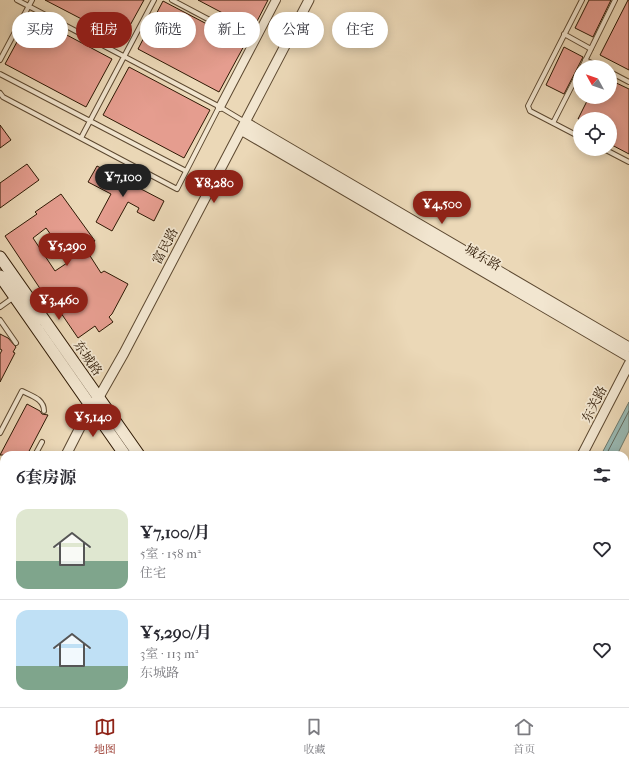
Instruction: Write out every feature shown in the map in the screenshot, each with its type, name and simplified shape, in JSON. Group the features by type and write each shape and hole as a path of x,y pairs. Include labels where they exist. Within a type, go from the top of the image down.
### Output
{"main road":[{"name":"东城路","path":"0,257 136,451"},
{"name":"东城路","path":"0,276 122,451"}],"street":[{"path":"260,30 276,0"},
{"name":"富民路","path":"74,451 99,397 124,353 309,0"},
{"path":"220,107 250,48"},
{"name":"城东路","path":"243,126 629,347"},
{"name":"城东路","path":"243,126 629,357"},
{"name":"东关路","path":"584,451 629,364"},
{"name":"富民路","path":"68,451 93,409"}],"lane":[{"path":"18,0 220,107 243,126"},
{"path":"0,60 32,0"},
{"path":"80,138 154,0"},
{"path":"172,0 204,17"},
{"path":"573,132 530,111 528,106 582,0"},
{"path":"585,60 615,0"},
{"path":"564,34 591,49"},
{"path":"0,74 186,171"},
{"path":"617,76 629,82"},
{"path":"554,123 573,84"},
{"path":"0,93 3,97 177,189 220,107"},
{"path":"617,156 629,162"},
{"path":"0,307 15,297"},
{"path":"0,320 16,343"},
{"path":"0,431 22,391 41,401 44,405 44,411"},
{"path":"37,451 42,442"}],"water":[{"path":"629,402 629,431 619,451 603,451"}],"building":[{"path":"45,0 144,0 132,22 132,12 76,12 76,16"},
{"path":"198,0 268,0 260,15 260,12 221,12"},
{"path":"589,0 611,0 593,37 575,28"},
{"path":"629,0 629,70 617,64 617,60 610,60 600,55"},
{"path":"163,1 184,12 157,12"},
{"path":"196,18 204,22 204,48 243,48 219,92 138,49 140,45 140,48 196,48"},
{"path":"68,36 76,40 76,48 91,48 112,59 86,107 5,64 14,48 68,48"},
{"path":"564,47 583,57 581,60 573,60 573,76 564,94 546,85"},
{"path":"129,67 210,110 184,158 103,115"},
{"path":"617,83 629,89 629,154 617,148 617,112 582,112 586,104 617,104"},
{"path":"0,125 11,140 0,148"},
{"path":"27,164 39,180 0,208 0,183"},
{"path":"97,166 164,201 154,221 137,212 139,208 128,202 112,231 96,222 111,194 88,182"},
{"path":"61,194 95,241 85,248 101,273 104,271 128,284 109,317 113,322 99,332 95,326 78,338 50,297 47,299 5,236 37,214 35,212","holes":["46,228 70,261 55,271 33,238"]},
{"path":"0,334 8,338 16,347 13,352 15,353 0,382 0,354 2,350 0,349"},
{"path":"27,404 40,411 42,414 48,415 29,451 2,451"}]}
